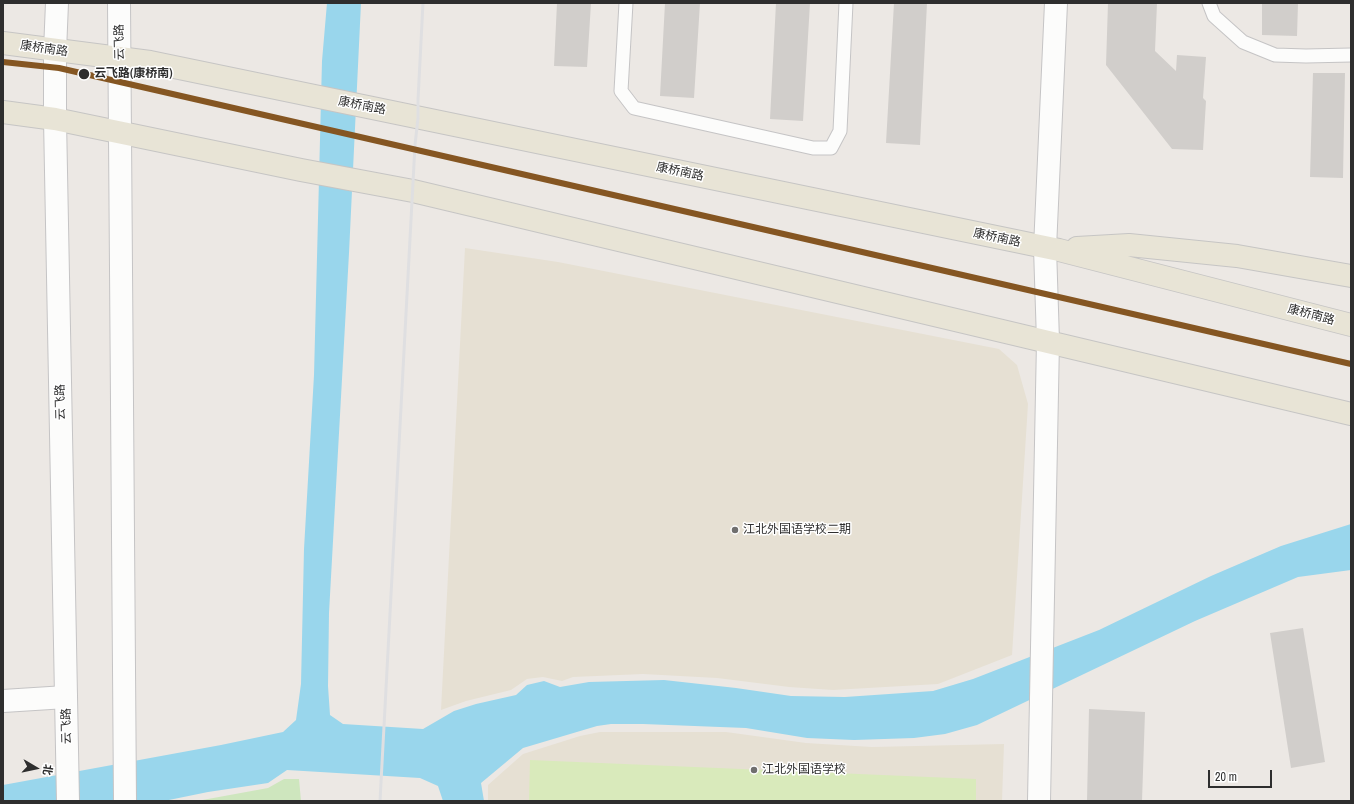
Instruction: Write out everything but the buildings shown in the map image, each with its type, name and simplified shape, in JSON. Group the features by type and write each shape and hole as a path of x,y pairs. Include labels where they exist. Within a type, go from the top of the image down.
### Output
{"main road":[{"name":"云飞路","path":"57,3 56,119 68,801"},
{"name":"云飞路","path":"119,3 125,801"},
{"path":"1039,801 1042,590 1048,341 1052,249 1056,3"},
{"name":"康桥南路","path":"3,43 150,62 1052,249 1351,325"},
{"path":"3,112 56,119 300,170 421,193 1351,414"},
{"path":"1052,249 1129,245 1237,256 1351,276"},
{"path":"3,702 66,697"}],"lane":[{"path":"626,3 621,91 634,108 813,148 831,148 840,131 846,3"},
{"path":"1209,3 1214,16 1243,42 1275,56 1351,55"}],"shaded area":[{"name":"江北外国语学校二期","path":"465,248 558,262 999,349 1017,365 1028,404 1012,655 938,684 833,690 789,687 717,678 643,674 573,677 562,681 543,677 527,679 511,690 466,701 441,710"},
{"name":"江北外国语学校","path":"600,732 726,732 806,743 872,747 1004,744 1002,801 488,801 488,785 523,754 580,736"}],"green space":[{"path":"530,760 976,779 976,801 529,801"},
{"path":"284,779 299,779 301,801 197,801 268,788"}],"water":[{"path":"327,3 361,3 329,613 328,686 330,715 343,724 423,729 454,711 476,704 516,695 527,685 544,681 560,687 589,682 664,680 791,696 845,697 933,691 973,679 1099,630 1211,576 1281,546 1351,524 1351,570 1298,577 1195,621 977,725 945,734 914,738 854,740 807,738 746,728 643,724 611,724 597,726 523,748 481,783 484,801 443,801 438,786 420,778 287,770 268,783 208,792 164,801 3,801 3,785 221,745 283,732 296,720 301,684 304,549 314,375 322,61"}],"railway":[{"path":"380,801 423,3"}],"transit line":[{"path":"3,62 59,68 1351,364"}],"place":[{"name":"云飞路(康桥南)","path":"84,74"},
{"name":"江北外国语学校二期","path":"735,530"},
{"name":"江北外国语学校","path":"754,770"}]}
